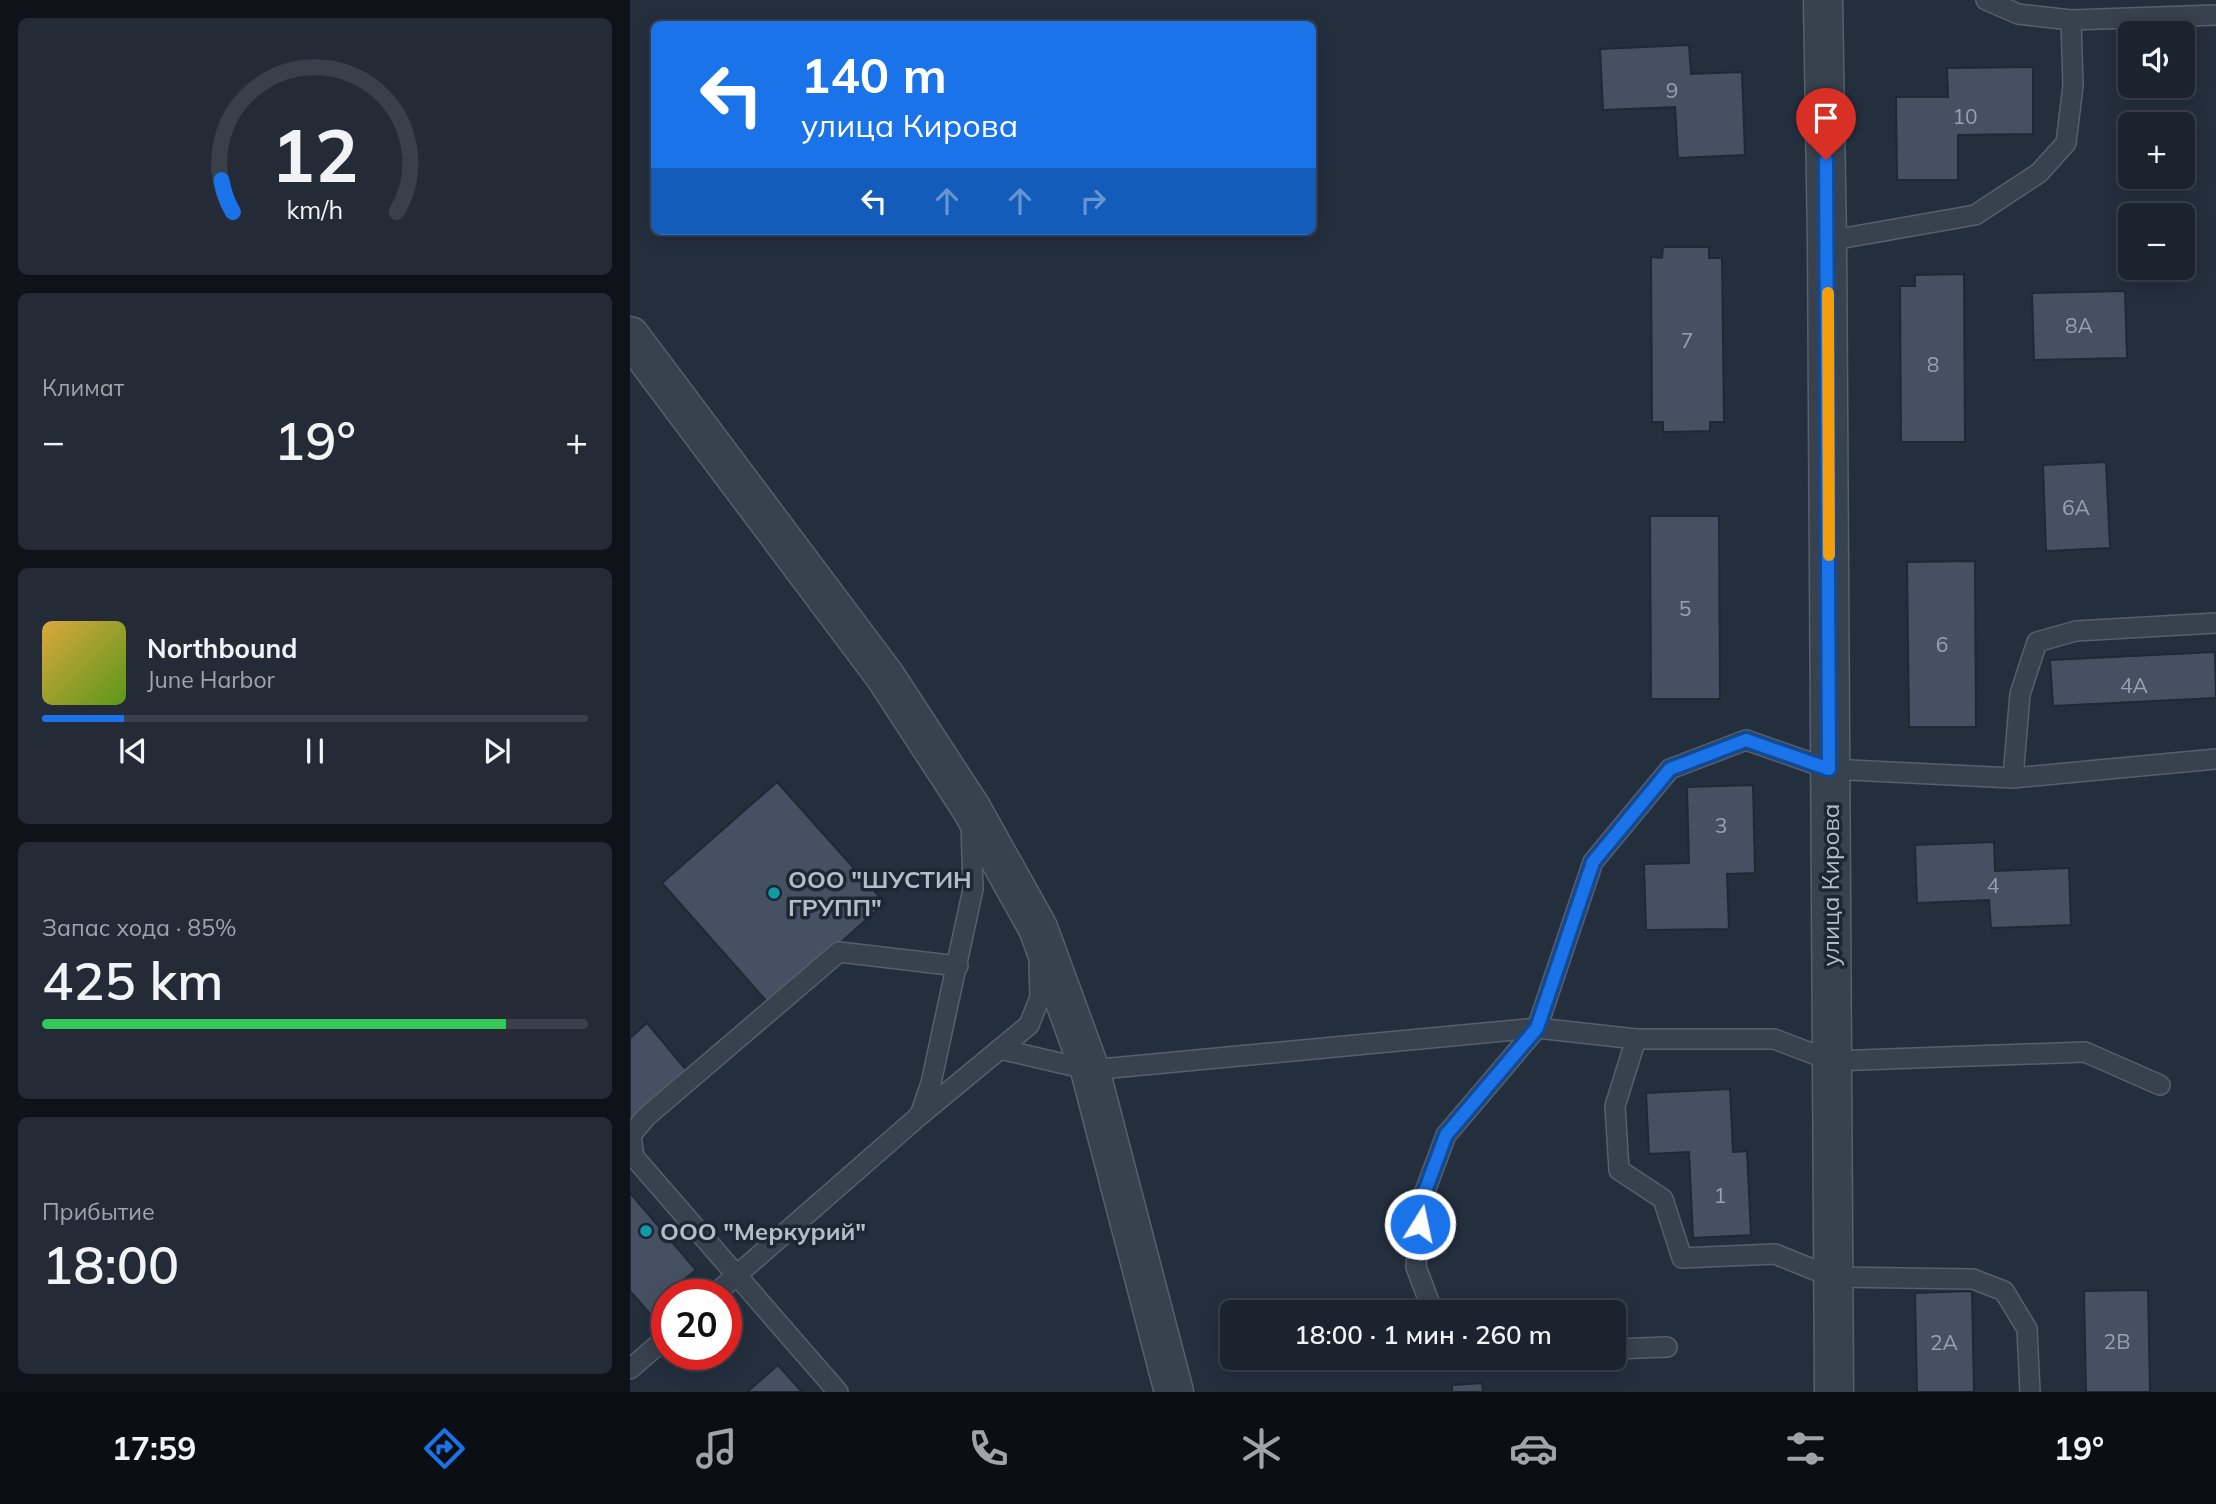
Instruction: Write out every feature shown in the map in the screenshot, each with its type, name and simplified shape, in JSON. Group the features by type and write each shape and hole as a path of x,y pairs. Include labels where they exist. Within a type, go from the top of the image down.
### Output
{"street":[{"name":"улица Кирова","path":"1823,0 1828,241 1834,1392"},
{"path":"630,336 885,676 971,808 1038,928 1090,1070 1174,1392"}],"lane":[{"path":"1986,0 2018,14 2071,20 2216,15"},
{"path":"1828,241 1975,215 2039,173 2066,143 2073,86 2071,20"},
{"path":"2013,778 2020,694 2037,642 2076,631 2216,623"},
{"path":"1428,1300 1416,1268 1421,1202 1446,1135 1537,1028 1593,862 1670,769 1746,740 1829,769 2013,778 2216,759"},
{"path":"919,1116 931,1083 973,889 971,808"},
{"path":"732,1279 919,1116 1029,1025 1040,997 1038,928"},
{"path":"838,1392 634,1157 631,1135 646,1117 839,952 958,966"},
{"path":"1000,1049 1090,1070 1537,1028 1636,1039 1774,1039 1832,1061 2085,1052 2160,1085"},
{"path":"1636,1039 1615,1106 1619,1170 1663,1199 1682,1258 1775,1254 1832,1277 1973,1279 2004,1291 2027,1329 2030,1392"},
{"path":"1626,1349 1667,1347"},
{"path":"630,1369 651,1351"}],"building":[{"path":"1689,45 1691,74 1742,72 1745,155 1678,158 1675,107 1603,110 1600,49"},
{"path":"2033,67 2033,134 1958,135 1958,180 1897,180 1896,97 1948,97 1947,68"},
{"path":"1663,247 1709,247 1709,258 1722,258 1724,422 1710,422 1710,431 1663,432 1663,422 1652,422 1651,257 1662,258"},
{"path":"1964,274 1965,442 1901,442 1900,286 1915,286 1915,275"},
{"path":"2125,291 2127,358 2034,360 2032,293"},
{"path":"2106,462 2110,548 2046,551 2043,465"},
{"path":"1650,516 1719,516 1720,699 1651,699"},
{"path":"1975,561 1976,727 1909,727 1907,562"},
{"path":"2215,652 2216,698 2053,706 2050,660"},
{"name":"ООО \"ШУСТИН ГРУПП\"","path":"777,782 885,903 770,1005 662,883"},
{"path":"1753,785 1755,873 1727,874 1729,929 1646,930 1644,864 1689,863 1687,787"},
{"path":"1994,842 1995,871 2069,868 2071,925 1991,928 1989,900 1917,903 1915,845"},
{"path":"647,1023 688,1072 630,1124 630,1038"},
{"path":"1730,1089 1733,1152 1747,1151 1751,1235 1693,1238 1689,1152 1649,1154 1646,1093"},
{"name":"ООО \"Меркурий\"","path":"630,1193 696,1270 685,1279 651,1279 651,1315 630,1291"},
{"path":"2148,1290 2150,1392 2086,1392 2084,1291"},
{"path":"1972,1291 1974,1392 1917,1392 1915,1293"},
{"path":"778,1365 802,1392 747,1392"},
{"path":"1482,1383 1483,1392 1452,1392 1452,1385"}],"slow traffic":[{"path":"1828,293 1829,555"}],"place":[{"name":"ООО \"ШУСТИН ГРУПП\"","path":"774,893"},
{"name":"ООО \"Меркурий\"","path":"646,1231"}],"route":[{"path":"1420,1224 1421,1202 1446,1135 1537,1028 1593,862 1670,769 1746,740 1829,769 1826,160"}]}
